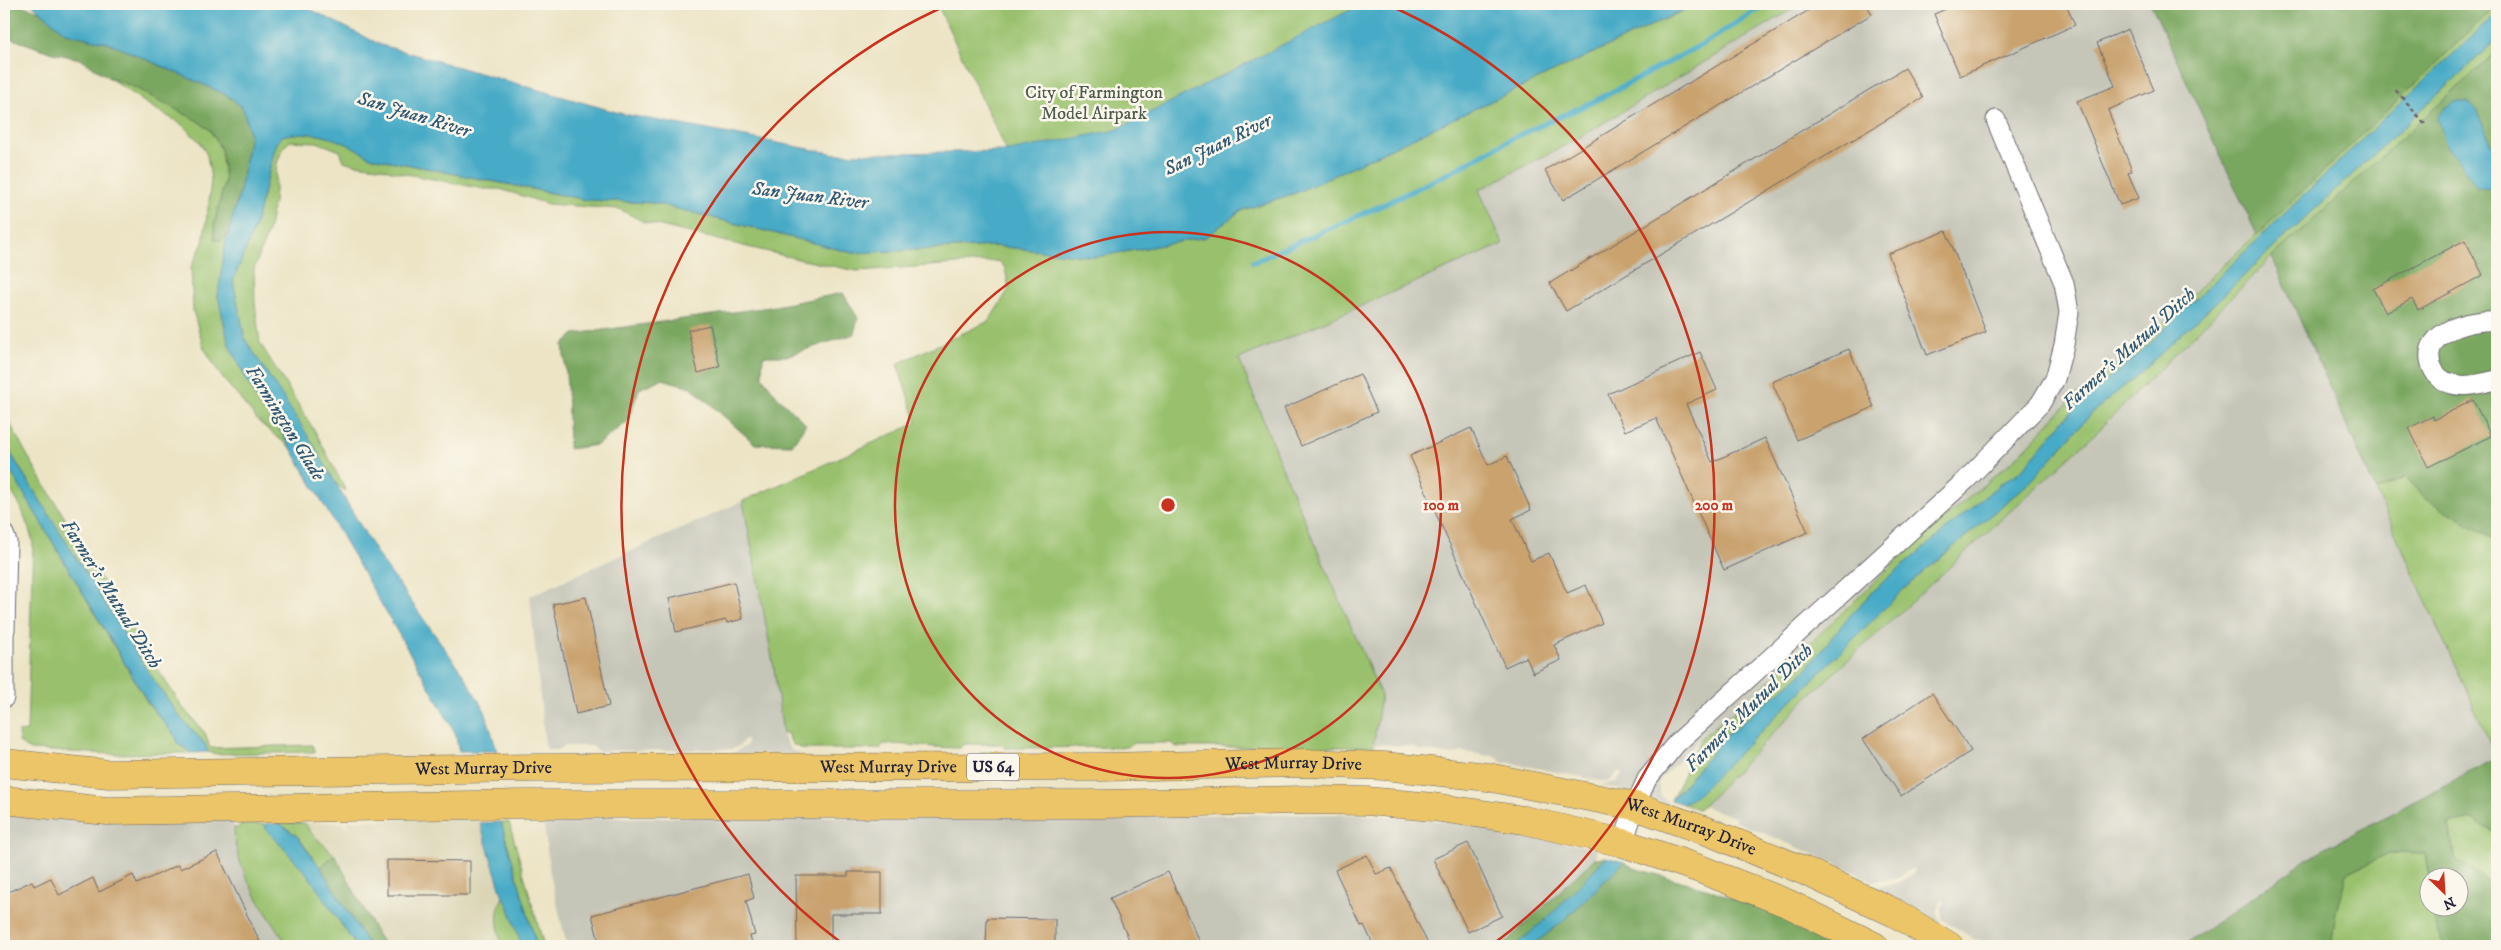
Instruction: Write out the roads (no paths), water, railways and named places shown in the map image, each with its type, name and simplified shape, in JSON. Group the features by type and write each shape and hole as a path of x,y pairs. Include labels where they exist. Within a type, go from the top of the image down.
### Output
{"highway":[{"name":"West Murray Drive","path":"4,763 109,774 534,768 1100,767 1305,763 1384,766 1488,777 1634,806 1712,833 1805,870 1896,913 1949,946"},
{"name":"West Murray Drive","path":"4,800 107,811 524,804 1100,804 1357,801 1486,814 1524,820 1623,842 1790,904 1874,946"}],"lane":[{"path":"1623,842 1634,806 1647,780 1676,744 1966,480 2040,404 2055,379 2064,345 2069,312 2064,284 1996,120"},
{"path":"2497,321 2484,320 2458,326 2441,335 2432,345 2429,358 2433,372 2441,379 2452,384 2466,386 2497,380"},
{"path":"4,534 7,542 4,698"}],"water":[{"path":"32,4 300,4 381,45 623,114 836,154 1009,151 1116,130 1362,4 1697,4 1298,192 1240,211 1206,237 1096,257 995,246 853,253 654,203 587,200 370,157 350,145 328,137 305,134 282,136 276,145 254,229 233,281 245,339 310,439 377,554 463,674 485,711 497,751 459,751 455,733 434,695 288,443 275,422 261,407 229,345 218,296 225,245 240,191 250,135 243,108 227,95 109,43 65,33"},
{"path":"2497,13 2497,39 2141,372 2091,414 2031,481 1906,587 1697,795 1683,804 1671,800 1727,735 1804,672 1846,620 1874,590 2000,484 2020,472 2078,404 2132,360"},
{"path":"2455,102 2468,102 2475,108 2497,156 2497,186 2492,190 2477,187 2445,142 2438,117 2444,108"},
{"path":"4,443 145,667 180,717 205,744 208,752 192,753 177,743 176,737 149,704 4,460"},
{"path":"501,822 537,946 522,946 508,905 503,897 480,823"},
{"path":"279,823 297,836 320,867 369,946 356,946 309,876 266,829 265,824"},
{"path":"1606,857 1624,862 1561,923 1531,946 1515,946 1554,912"}],"waterway":[{"path":"1253,262 1387,203 1453,171 1511,139 1597,100 1705,43 1766,4"}],"park label":[{"name":"City of Farmington Model Airpark","path":"1094,104"}],"water label":[{"name":"San Juan River","path":"414,115"},
{"name":"San Juan River","path":"1218,145"},
{"name":"San Juan River","path":"810,196"},
{"name":"Farmer's Mutual Ditch","path":"2129,349"},
{"name":"Farmington Glade","path":"285,423"},
{"name":"Farmer's Mutual Ditch","path":"111,594"},
{"name":"Farmer's Mutual Ditch","path":"1749,708"}]}
